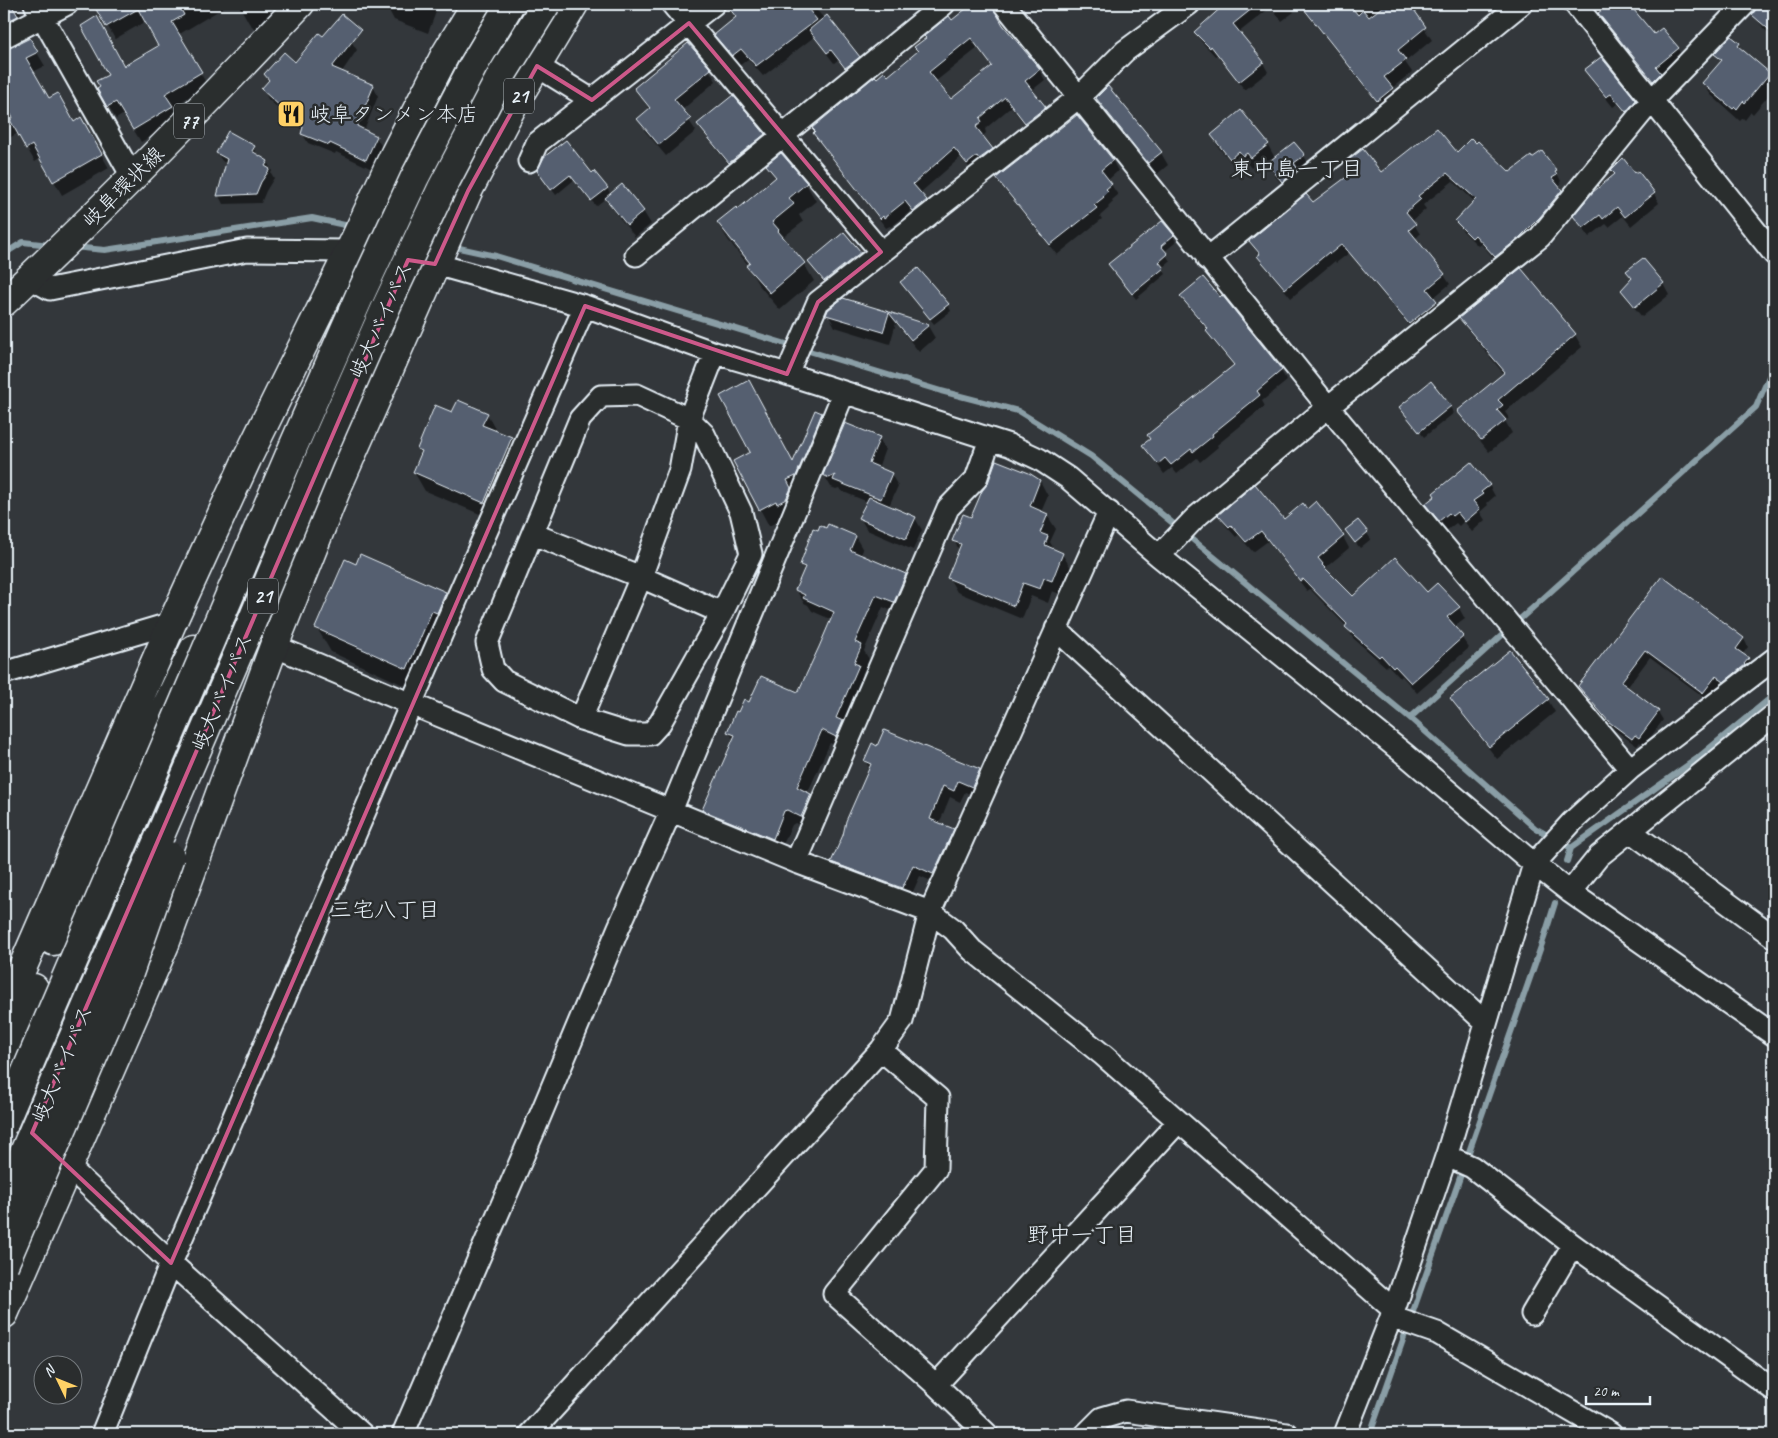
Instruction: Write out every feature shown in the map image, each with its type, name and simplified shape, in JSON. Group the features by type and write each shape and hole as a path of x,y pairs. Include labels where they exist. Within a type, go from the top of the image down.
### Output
{"main road":[{"name":"岐阜環状線","path":"4,302 207,104 300,4"},
{"path":"4,1010 172,623 247,459 349,252 395,153 446,55 476,4"},
{"name":"岐大バイパス","path":"4,1123 293,447 360,295 414,179 473,66 510,4"},
{"path":"247,459 307,433 391,258 514,36 561,9"},
{"name":"岐大バイパス","path":"4,1199 253,619 320,457 383,314 442,188 501,76 561,9"},
{"name":"21","path":"4,1314 164,944 274,646 336,490 434,264 468,191 536,66 561,9"},
{"name":"21","path":"4,1058 53,941 240,551 293,447"},
{"name":"21","path":"4,1265 128,973 253,619"}],"street":[{"path":"4,37 39,10 67,4"},
{"path":"672,4 784,134 881,252"},
{"path":"529,161 538,143 714,4"},
{"path":"636,255 944,4"},
{"path":"1006,4 1328,407 1630,769"},
{"path":"790,368 818,302 1079,97 1125,51 1189,4"},
{"path":"1208,258 1522,4"},
{"path":"1575,4 1774,254"},
{"path":"1166,549 1193,520 1328,407 1540,237 1652,100 1745,4"},
{"path":"39,10 133,178"},
{"path":"536,66 592,100"},
{"path":"30,278 50,288 247,250 349,252 434,264 585,306 715,353 790,368 844,392 1009,445 1039,459 1068,478 1109,512 1166,549 1407,756 1540,857 1570,892 1774,1035"},
{"path":"102,1434 171,1263 411,704 585,306"},
{"path":"581,719 640,577 680,470 689,419 715,353"},
{"path":"403,1434 535,1128 619,926 671,811 844,392"},
{"path":"638,395 689,419 704,434 741,512 751,554 722,614 660,723 650,734 629,734 581,719 504,681 493,669 487,643 580,419 601,396 638,395"},
{"path":"796,862 948,508 976,479 990,438"},
{"path":"530,1434 880,1050 902,1021 930,912 1109,512"},
{"path":"533,534 640,577 722,614"},
{"path":"4,673 172,623"},
{"path":"1056,629 1486,1023"},
{"path":"274,646 796,862 930,912 952,929 972,950 1103,1055 1400,1318 1437,1333 1611,1434"},
{"path":"1345,1434 1400,1318 1458,1160 1486,1023 1540,857 1572,822 1630,769 1774,659"},
{"path":"1570,892 1598,856 1774,715"},
{"path":"1630,831 1774,936"},
{"path":"880,1050 938,1098 936,1169 834,1294 936,1385 987,1434"},
{"path":"4,1106 171,1263 362,1434"},
{"path":"936,1385 1178,1122"},
{"path":"1458,1160 1774,1390"},
{"path":"1532,1314 1573,1245"},
{"path":"1086,1434 1102,1418 1126,1411 1287,1434"}],"highlighted area":[{"path":"689,23 881,252 818,302 787,374 585,306 171,1263 32,1133 408,260 435,264 468,191 537,66 592,100"}],"building":[{"path":"4,4 11,4 18,16 4,23"},
{"path":"93,4 178,4 184,15 172,22 202,72 165,94 173,106 133,130 116,102 107,107 97,89 100,87 96,81 108,75 81,26 97,16 124,66 158,46 138,9 106,27"},
{"path":"726,4 804,4 817,20 756,66 741,49 732,56 714,35 736,17"},
{"path":"972,4 991,4 1003,25 1040,69 1025,81 1046,107 1025,123 1005,97 980,118 982,122 976,127 993,149 979,159 977,156 967,164 954,148 913,184 927,200 913,211 905,201 884,218 883,216 880,219 813,133 815,131 812,128 875,76 877,78 884,72 888,76 918,51 914,47 926,38 924,36 949,16 952,20","holes":["971,38 992,66 951,99 929,72"]},
{"path":"1225,4 1258,4 1233,24 1264,62 1239,82 1211,46 1210,48 1194,32"},
{"path":"1300,4 1349,4 1358,15 1363,10 1369,17 1386,4 1410,4 1426,27 1398,50 1406,60 1384,77 1393,88 1377,101"},
{"path":"1610,4 1629,4 1654,34 1662,28 1679,48 1656,67 1661,73 1653,81 1598,13"},
{"path":"1759,4 1774,4 1774,34 1752,15"},
{"path":"342,14 361,30 332,67 374,85 357,126 377,136 366,160 330,143 329,145 301,134 303,127 261,89 269,80 264,74 284,52 295,62 319,33 323,36"},
{"path":"827,15 860,57 845,68 831,50 827,53 809,30"},
{"path":"1731,36 1740,43 1738,46 1770,73 1745,103 1743,101 1737,109 1735,107 1733,109 1702,83 1722,60 1714,54"},
{"path":"30,38 38,52 26,58 49,98 58,93 74,122 81,117 102,154 53,182 32,145 26,149 10,120 13,118 4,103 4,49"},
{"path":"688,43 711,69 674,99 691,119 659,145 637,119 650,108 634,88"},
{"path":"1601,57 1636,100 1626,112 1611,94 1606,97 1584,70"},
{"path":"1108,86 1162,152 1148,163 1096,98"},
{"path":"733,95 765,134 729,163 697,124"},
{"path":"1241,110 1269,144 1251,158 1247,153 1243,156 1239,151 1230,159 1211,135"},
{"path":"1077,115 1113,160 1101,170 1112,184 1106,189 1108,191 1104,197 1094,205 1097,208 1050,245 996,178"},
{"path":"1437,128 1457,152 1471,138 1476,143 1478,141 1510,172 1531,156 1532,158 1542,151 1557,171 1555,172 1557,175 1552,178 1562,190 1540,217 1519,238 1495,257 1475,235 1472,238 1455,221 1476,199 1447,173 1418,196 1421,199 1406,212 1416,224 1409,230 1445,274 1427,289 1437,301 1409,324 1342,244 1330,254 1329,252 1285,289 1257,256 1260,254 1249,241 1306,194 1313,202 1357,169 1350,159 1363,149 1381,172"},
{"path":"228,131 255,146 252,151 268,161 265,166 270,169 261,182 256,194 217,196 227,159 216,153"},
{"path":"566,140 592,173 594,171 608,188 591,201 570,175 551,190 537,171 544,157"},
{"path":"1294,142 1305,155 1294,163 1298,169 1282,182 1267,163"},
{"path":"781,153 807,183 789,198 794,204 772,222 805,263 770,293 746,266 750,263 717,222 736,207 738,209 776,177 766,165"},
{"path":"1623,158 1635,173 1638,171 1655,193 1625,217 1617,207 1603,219 1600,215 1583,228 1573,216 1593,192 1615,174 1611,170"},
{"path":"622,184 644,211 627,225 605,198"},
{"path":"1162,221 1174,235 1161,246 1168,254 1159,262 1164,268 1132,294 1108,264"},
{"path":"844,232 861,252 824,281 808,262"},
{"path":"1643,258 1664,283 1635,307 1621,290 1632,278 1626,271"},
{"path":"918,268 949,304 930,319 900,282"},
{"path":"1521,268 1576,334 1498,400 1503,405 1497,410 1506,420 1481,440 1457,411 1505,372 1459,318"},
{"path":"1203,277 1220,297 1222,295 1282,370 1257,391 1260,395 1193,452 1191,449 1171,465 1165,458 1158,464 1142,445 1150,439 1147,435 1234,365 1206,331 1208,329 1180,296"},
{"path":"843,298 929,325 911,340 889,313 883,332 826,315 828,310"},
{"path":"749,380 793,462 815,410 822,413 796,476 787,480 791,488 786,499 777,504 776,501 759,510 733,461 750,452 720,396"},
{"path":"1431,381 1451,406 1419,432 1399,407"},
{"path":"458,400 488,413 482,425 512,437 484,503 413,472 422,451 417,449 435,405 452,412"},
{"path":"845,423 880,437 869,463 892,473 881,499 833,480 835,475 829,478 823,475"},
{"path":"996,460 1029,473 1040,480 1030,506 1048,514 1040,533 1048,536 1045,545 1063,553 1052,581 1044,578 1040,589 1023,583 1014,606 947,578 961,544 952,541 963,514 971,517 982,491 988,483"},
{"path":"1471,462 1490,485 1481,492 1483,494 1473,501 1480,509 1465,522 1457,512 1452,516 1449,513 1439,521 1425,504 1435,496 1433,493"},
{"path":"1255,484 1284,519 1303,503 1307,509 1316,501 1344,536 1318,558 1322,565 1353,596 1395,557 1427,592 1437,583 1460,607 1447,617 1464,636 1411,683 1395,666 1393,668 1381,655 1379,657 1345,627 1347,624 1303,579 1300,581 1261,531 1246,542 1231,525 1229,527 1218,515"},
{"path":"869,497 916,517 906,539 858,518"},
{"path":"1358,520 1368,532 1355,543 1345,530"},
{"path":"828,524 856,536 850,550 906,574 894,602 876,595 855,642 862,645 854,663 859,665 836,718 843,721 836,737 822,730 797,787 811,794 801,817 787,810 784,811 773,839 702,810 735,735 727,732 736,711 738,712 744,699 749,702 761,676 798,692 819,647 834,612 803,598 805,595 795,590 805,567 800,565 813,528 818,530 820,525 826,528"},
{"path":"360,554 446,592 437,613 432,611 407,669 315,628 345,559 356,564"},
{"path":"1662,576 1744,638 1736,649 1749,658 1745,665 1724,682 1716,676 1703,693 1645,650 1621,682 1659,711 1639,738 1635,735 1632,739 1609,722 1578,686"},
{"path":"1510,650 1549,699 1489,747 1450,698"},
{"path":"884,730 980,769 972,787 958,781 954,791 943,786 930,819 954,829 933,874 913,865 902,888 831,862 843,835 846,821 871,764 864,761 872,743 877,746"}],"waterway":[{"path":"73,247 105,250 312,218 354,227"},
{"path":"4,254 23,242 50,245"},
{"path":"450,246 496,256 941,391 1018,411 1091,456 1410,718 1535,828 1571,848"},
{"path":"1410,718 1756,407 1774,365"},
{"path":"1567,861 1571,848 1695,760 1774,695"},
{"path":"1370,1434 1555,903"}],"place":[{"name":"岐阜タンメン本店","path":"291,114"}],"district":[{"name":"東中島一丁目","path":"1297,168"},
{"name":"三宅八丁目","path":"385,909"},
{"name":"野中一丁目","path":"1082,1234"}]}
